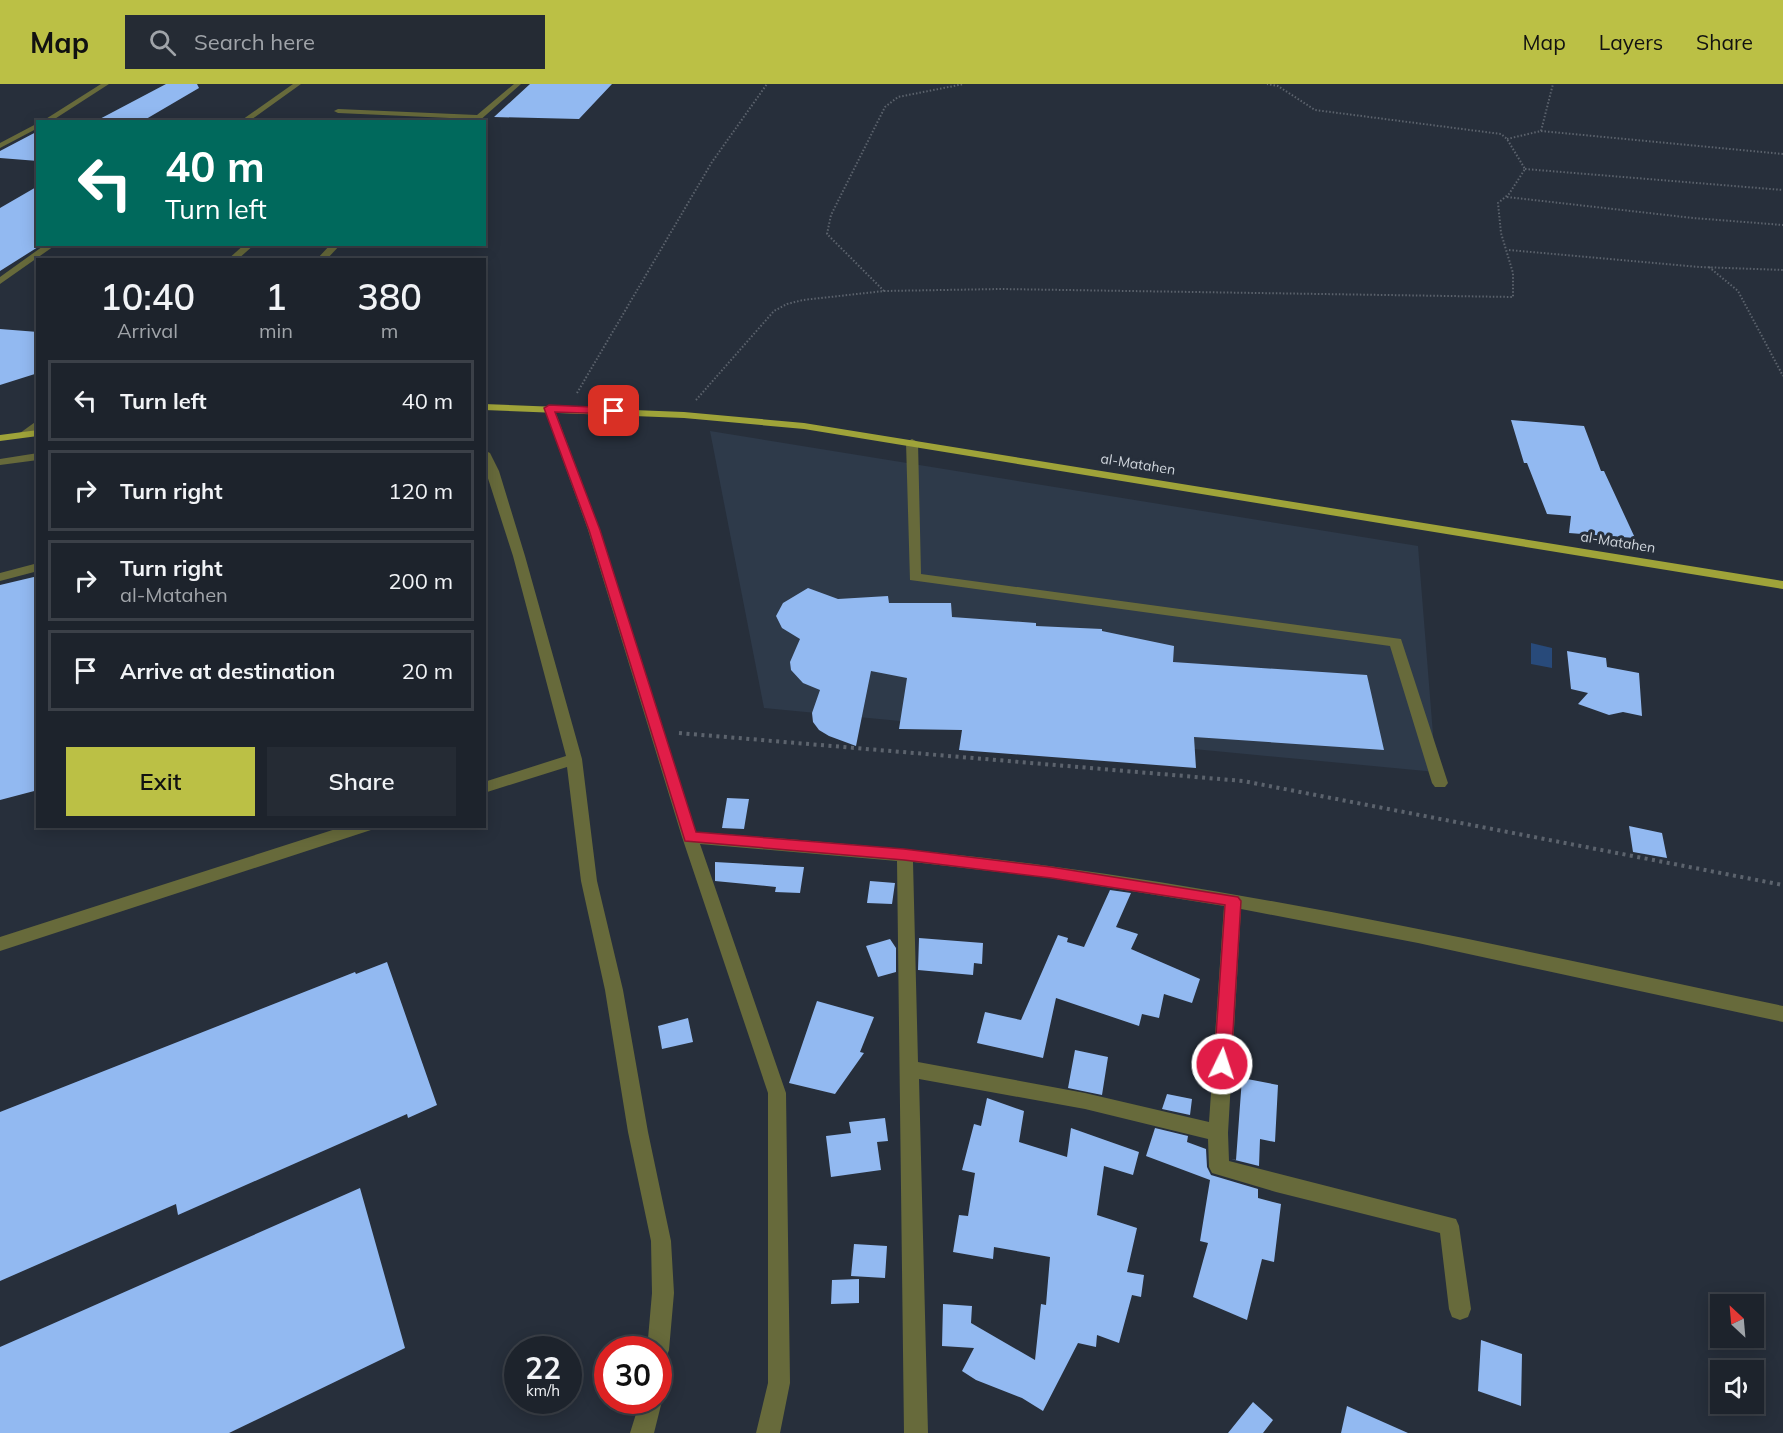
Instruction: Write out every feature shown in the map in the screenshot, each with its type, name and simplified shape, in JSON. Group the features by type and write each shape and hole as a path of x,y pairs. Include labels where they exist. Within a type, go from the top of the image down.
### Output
{"main road":[{"name":"al-Matahen","path":"486,407 684,415 804,426 1783,585"},
{"path":"0,438 36,433"}],"street":[{"path":"47,120 106,84"},
{"path":"245,120 298,84"},
{"path":"338,111 476,119 518,84"},
{"path":"0,146 36,126"},
{"path":"0,281 50,246"},
{"path":"234,258 248,246"},
{"path":"322,258 335,246"},
{"path":"549,408 594,530 690,837 777,1093 779,1383 768,1433"},
{"path":"24,435 36,425"},
{"path":"912,442 915,577 1396,642 1440,783"},
{"path":"0,462 36,456"},
{"path":"486,457 493,471 519,556 574,759 589,881 614,990 638,1132 661,1241 663,1293 659,1336"},
{"path":"0,577 36,568"},
{"path":"486,787 574,759"},
{"path":"0,944 359,828"},
{"path":"690,837 904,855 1051,872 1233,901 1440,941 1783,1014"},
{"path":"904,855 916,1433"},
{"path":"1233,901 1218,1133 1219,1167 1254,1178 1415,1215 1449,1226 1460,1309"},
{"path":"910,1069 1085,1101 1218,1133"},
{"path":"642,1433 647,1414"}],"path":[{"path":"568,409 706,172 767,84"},
{"path":"884,291 827,234 831,215 885,107 898,98 964,84"},
{"path":"1267,84 1278,86 1314,110 1501,134 1507,139 1525,169"},
{"path":"1541,131 1553,84"},
{"path":"1507,139 1541,131 1783,154"},
{"path":"684,415 774,311 787,304 803,300 884,291 1001,289 1513,297 1516,282 1509,250 1502,235 1498,203 1506,197 1525,169"},
{"path":"1525,169 1783,190"},
{"path":"1506,197 1694,218 1783,225"},
{"path":"1509,250 1709,267 1783,270"},
{"path":"1709,267 1738,291 1783,376"},
{"path":"658,731 1243,782 1783,885"}],"shaded area":[{"path":"710,431 1418,546 1436,772 764,708"}],"water":[{"path":"1531,643 1552,648 1552,668 1531,664"}],"building":[{"path":"166,84 197,84 199,88 144,120 98,120"},
{"path":"530,84 612,84 579,119 494,117"},
{"path":"36,132 36,161 0,158 0,151"},
{"path":"36,187 36,246 38,247 0,271 0,208"},
{"path":"0,329 36,332 36,374 0,385"},
{"path":"1511,420 1584,426 1601,471 1604,471 1635,538 1569,533 1571,516 1547,514 1527,463 1524,463"},
{"path":"36,576 36,791 0,800 0,585"},
{"path":"808,588 838,599 888,596 889,603 951,603 952,617 1036,623 1036,626 1102,629 1102,631 1174,646 1173,662 1367,675 1384,750 1194,737 1196,768 959,750 962,730 899,729 907,678 871,671 856,746 819,730 813,722 812,713 820,690 803,683 791,670 790,662 800,639 782,628 776,616 783,603"},
{"path":"1567,651 1606,658 1607,667 1639,673 1642,716 1623,712 1609,715 1578,704 1588,693 1571,689"},
{"path":"727,798 749,799 744,829 722,828"},
{"path":"1629,826 1662,833 1667,858 1633,852"},
{"path":"715,862 804,867 800,893 775,892 776,887 715,881"},
{"path":"870,881 895,883 892,904 867,903"},
{"path":"1110,890 1131,893 1116,927 1138,934 1131,949 1200,979 1192,1003 1164,994 1159,1018 1142,1014 1139,1026 1056,998 1043,1058 977,1043 985,1012 1021,1020 1058,935 1068,938 1067,942 1084,947"},
{"path":"919,938 983,943 982,964 974,963 973,975 918,970"},
{"path":"890,939 896,948 896,972 878,977 866,946"},
{"path":"387,962 437,1105 408,1118 407,1114 178,1215 176,1204 0,1281 0,1112 355,972 356,974"},
{"path":"817,1001 874,1017 860,1052 864,1053 835,1094 789,1083"},
{"path":"688,1018 693,1042 662,1049 658,1026"},
{"path":"1075,1050 1108,1057 1102,1095 1068,1088"},
{"path":"1242,1078 1278,1085 1275,1142 1260,1139 1259,1166 1231,1159 1236,1160"},
{"path":"1167,1094 1192,1099 1190,1115 1162,1109"},
{"path":"987,1098 1024,1111 1019,1142 1067,1157 1071,1128 1139,1152 1133,1175 1104,1166 1097,1215 1137,1228 1127,1272 1144,1275 1141,1297 1132,1295 1119,1343 1097,1335 1096,1347 1078,1343 1043,1411 1022,1398 976,1380 962,1371 974,1348 942,1346 943,1304 972,1306 971,1323 1035,1360 1041,1304 1046,1305 1050,1257 994,1247 993,1259 953,1252 959,1215 968,1216 975,1173 962,1170 974,1124 981,1126"},
{"path":"885,1118 888,1141 877,1142 881,1170 831,1177 826,1136 851,1133 849,1122"},
{"path":"1155,1128 1188,1136 1187,1142 1206,1149 1207,1167 1211,1175 1258,1189 1258,1198 1281,1204 1274,1262 1262,1259 1247,1320 1193,1297 1208,1243 1200,1241 1210,1180 1146,1156"},
{"path":"360,1188 405,1348 229,1433 0,1433 0,1347"},
{"path":"854,1244 887,1246 885,1278 851,1276"},
{"path":"859,1279 859,1303 831,1304 832,1280"},
{"path":"1481,1340 1522,1354 1521,1406 1478,1391"},
{"path":"1253,1402 1273,1420 1263,1433 1228,1433"},
{"path":"1347,1406 1408,1433 1341,1433"}],"route":[{"path":"614,411 549,408 594,530 690,837 904,855 1051,872 1233,901 1222,1064"}]}
